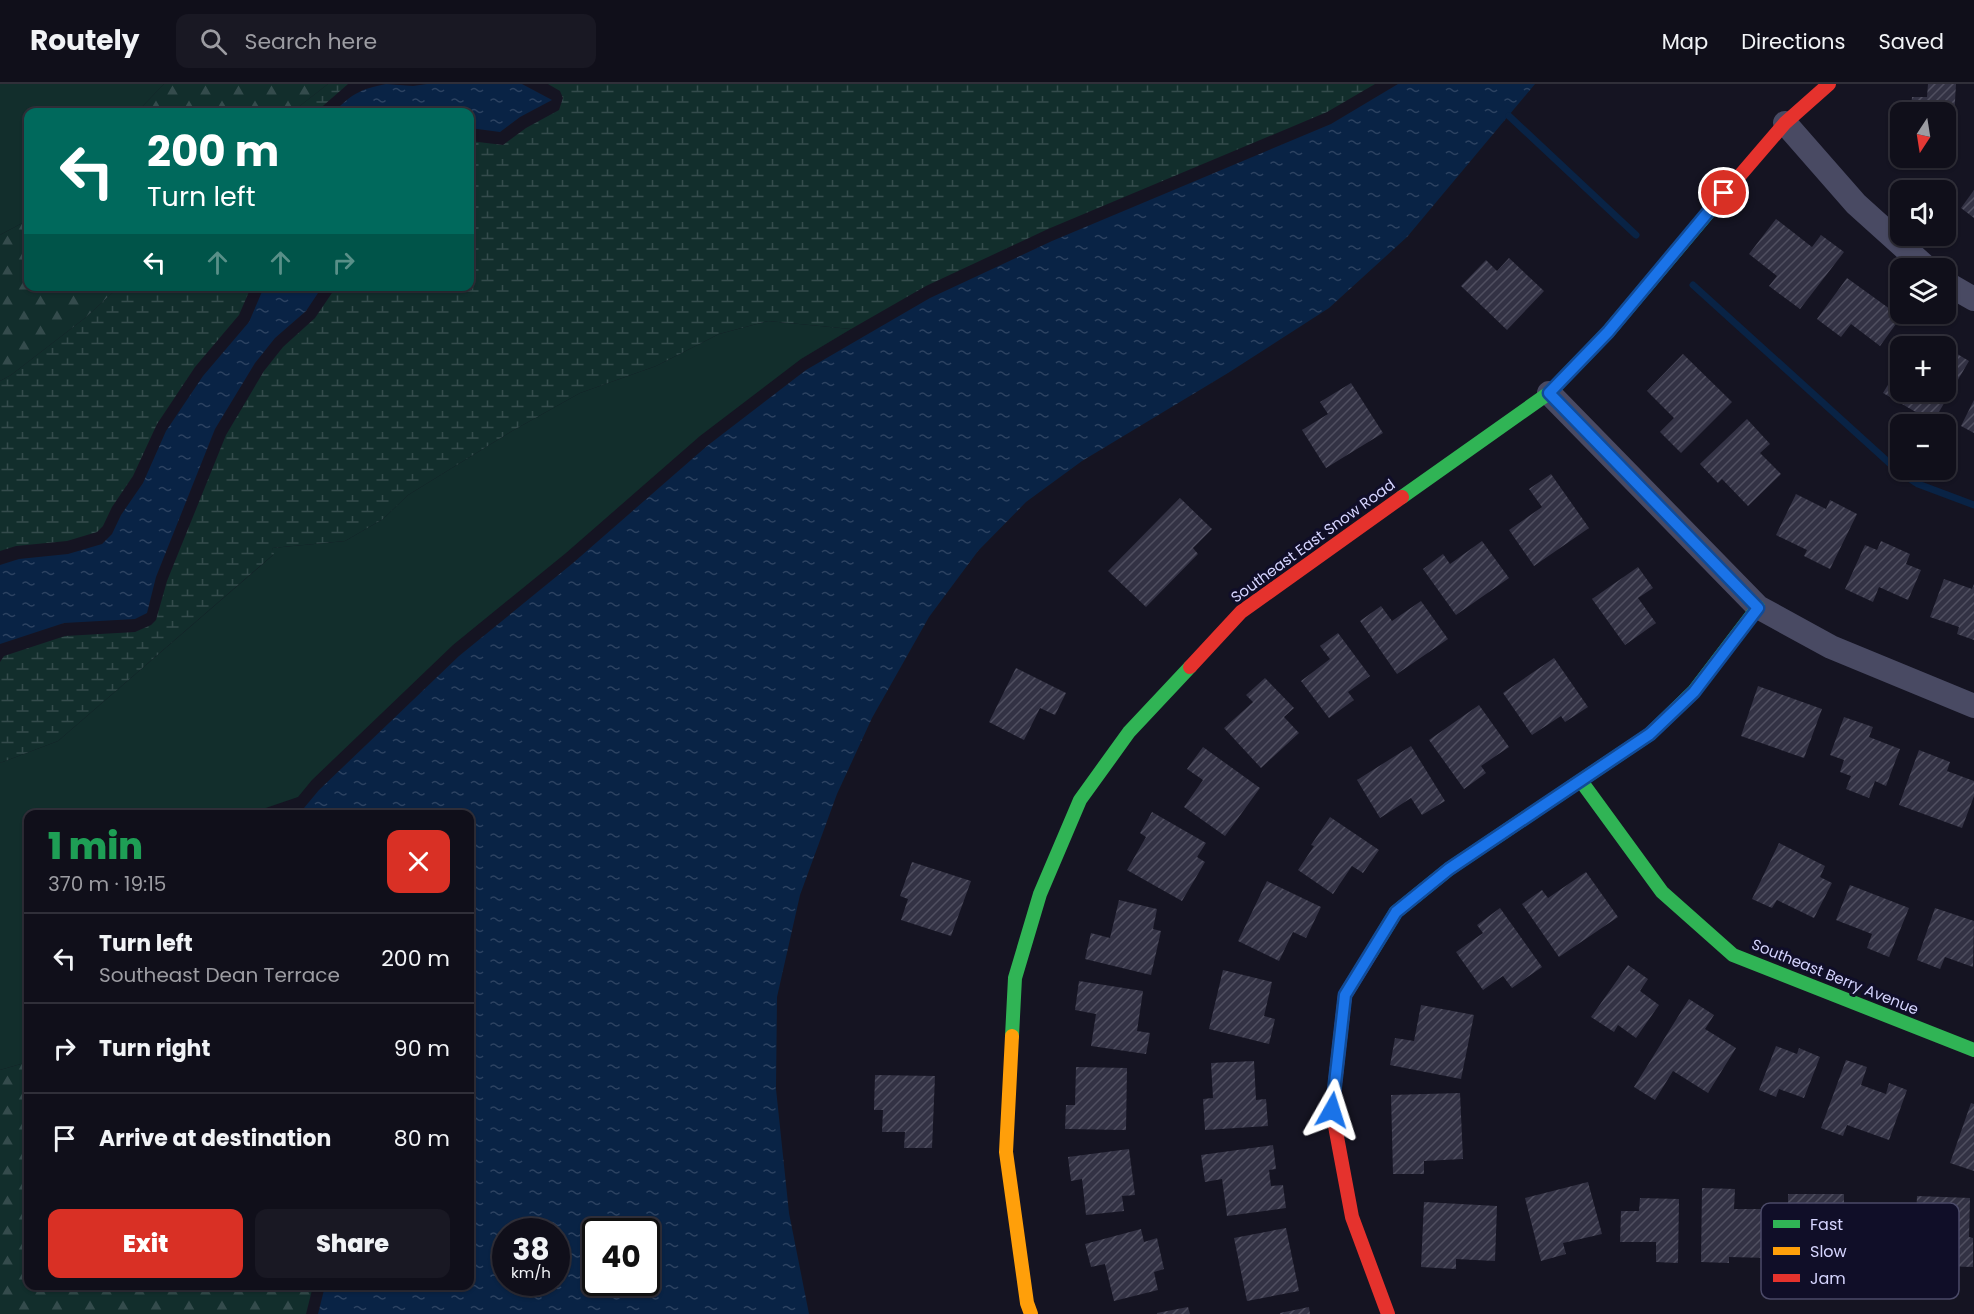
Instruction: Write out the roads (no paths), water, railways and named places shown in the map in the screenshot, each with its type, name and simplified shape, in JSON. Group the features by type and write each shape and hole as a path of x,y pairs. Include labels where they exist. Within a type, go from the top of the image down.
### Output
{"street":[{"name":"Southeast East Snow Road","path":"1031,1314 1027,1303 1006,1152 1015,978 1040,894 1080,800 1129,732 1241,612 1549,393 1608,332 1785,123 1829,84"},
{"path":"1785,123 1856,204 1916,258"},
{"path":"1956,288 1974,298"},
{"path":"1549,393 1758,608 1831,647 1974,706"},
{"path":"1388,1314 1352,1216 1332,1110 1345,995 1396,912 1449,869 1650,734 1694,692 1758,608"},
{"name":"Southeast Berry Avenue","path":"1581,781 1662,892 1733,955 1974,1050"}],"water":[{"path":"386,84 413,86 522,84 552,100 520,117 500,132 474,129 474,108 338,108 357,93"},
{"path":"1398,84 1535,84 1407,237 1329,308 1228,373 1082,461 1026,502 978,551 929,617 872,718 837,794 800,895 777,997 776,1089 789,1213 809,1314 318,1314 324,1290 474,1290 474,810 302,810 319,790 459,656 573,563 707,446 806,370 930,298 1052,241 1331,124"},
{"path":"262,291 319,291 306,311 275,338 255,363 215,429 156,577 147,613 135,619 64,623 0,644 0,565 19,559 68,554 102,544 112,534 121,515 143,483 166,431 203,376 249,322"}],"waterway":[{"path":"1509,116 1636,235"},
{"path":"1693,285 1897,470 1918,484 1974,505"}]}
